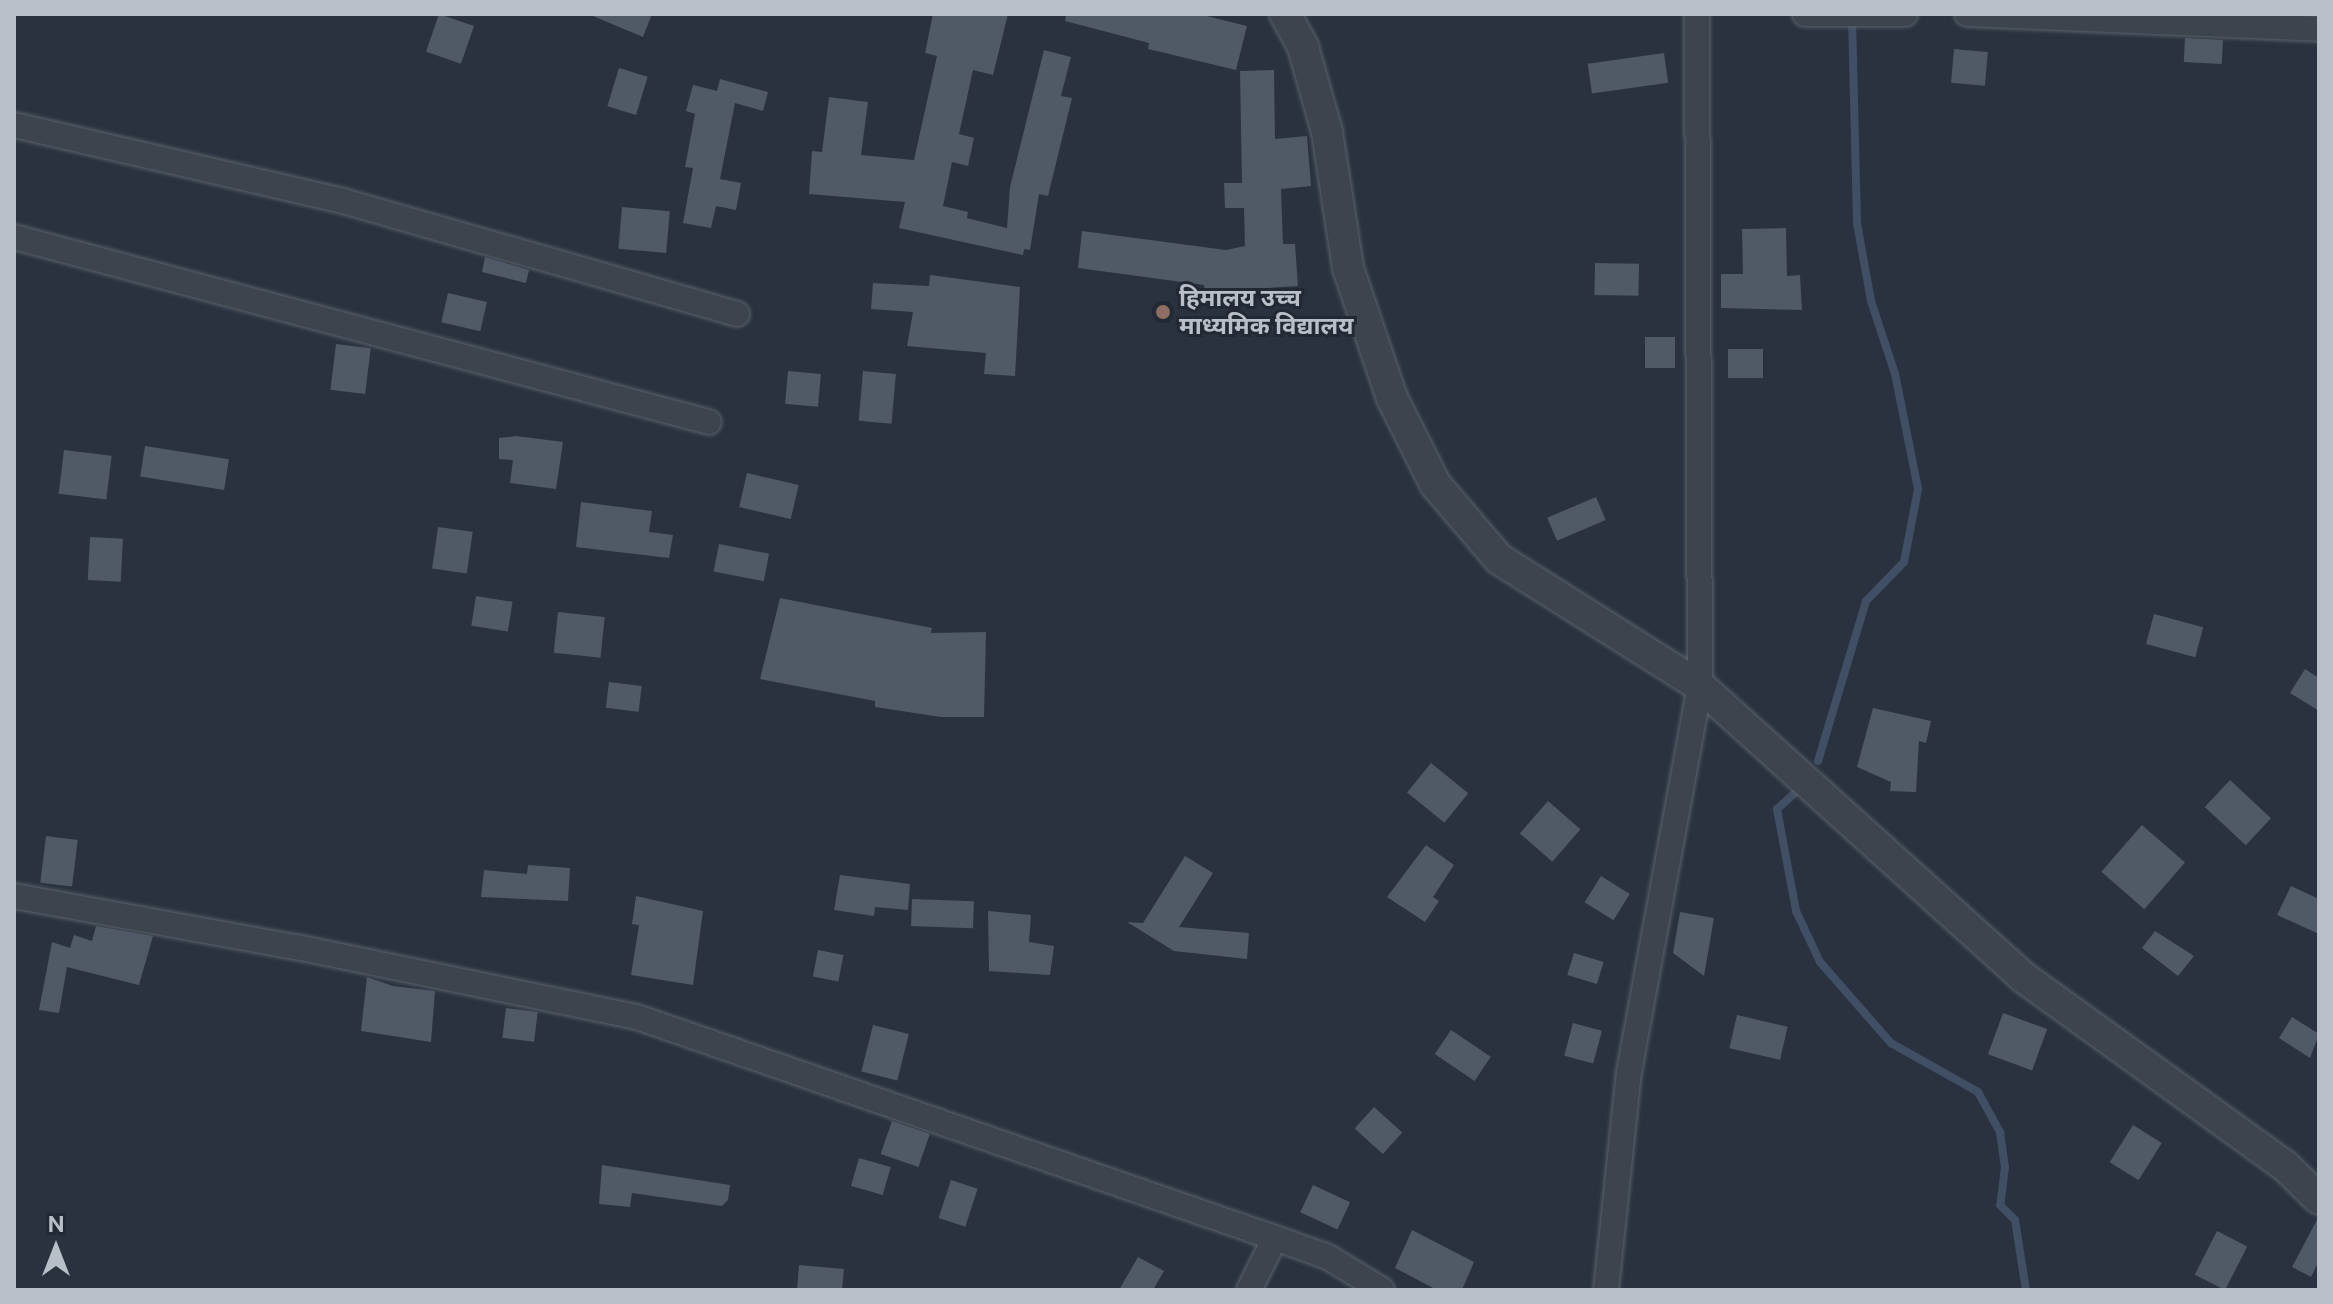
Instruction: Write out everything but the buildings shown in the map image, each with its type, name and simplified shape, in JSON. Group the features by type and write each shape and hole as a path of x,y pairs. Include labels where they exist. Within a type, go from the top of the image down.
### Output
{"street":[{"path":"1285,14 1303,47 1327,132 1348,268 1392,398 1435,484 1499,559 1700,686 2023,977 2285,1166 2319,1199"},
{"path":"1606,1290 1629,1072 1700,686 1697,14"},
{"path":"1805,14 1905,14"},
{"path":"1967,14 2319,29"},
{"path":"14,125 343,201 737,314"},
{"path":"14,237 709,422"},
{"path":"14,896 296,947 637,1017 1328,1257 1382,1290"},
{"path":"1249,1290 1275,1238"}],"waterway":[{"path":"1818,761 1866,601 1904,562 1918,489 1895,374 1871,301 1857,223 1852,19"},
{"path":"1796,792 1777,809 1796,911 1820,962 1891,1043 1978,1092 2000,1132 2005,1167 2000,1205 2015,1220 2026,1290"}],"place":[{"name":"हिमालय उच्च माध्यमिक विद्यालय","path":"1163,312"}]}
